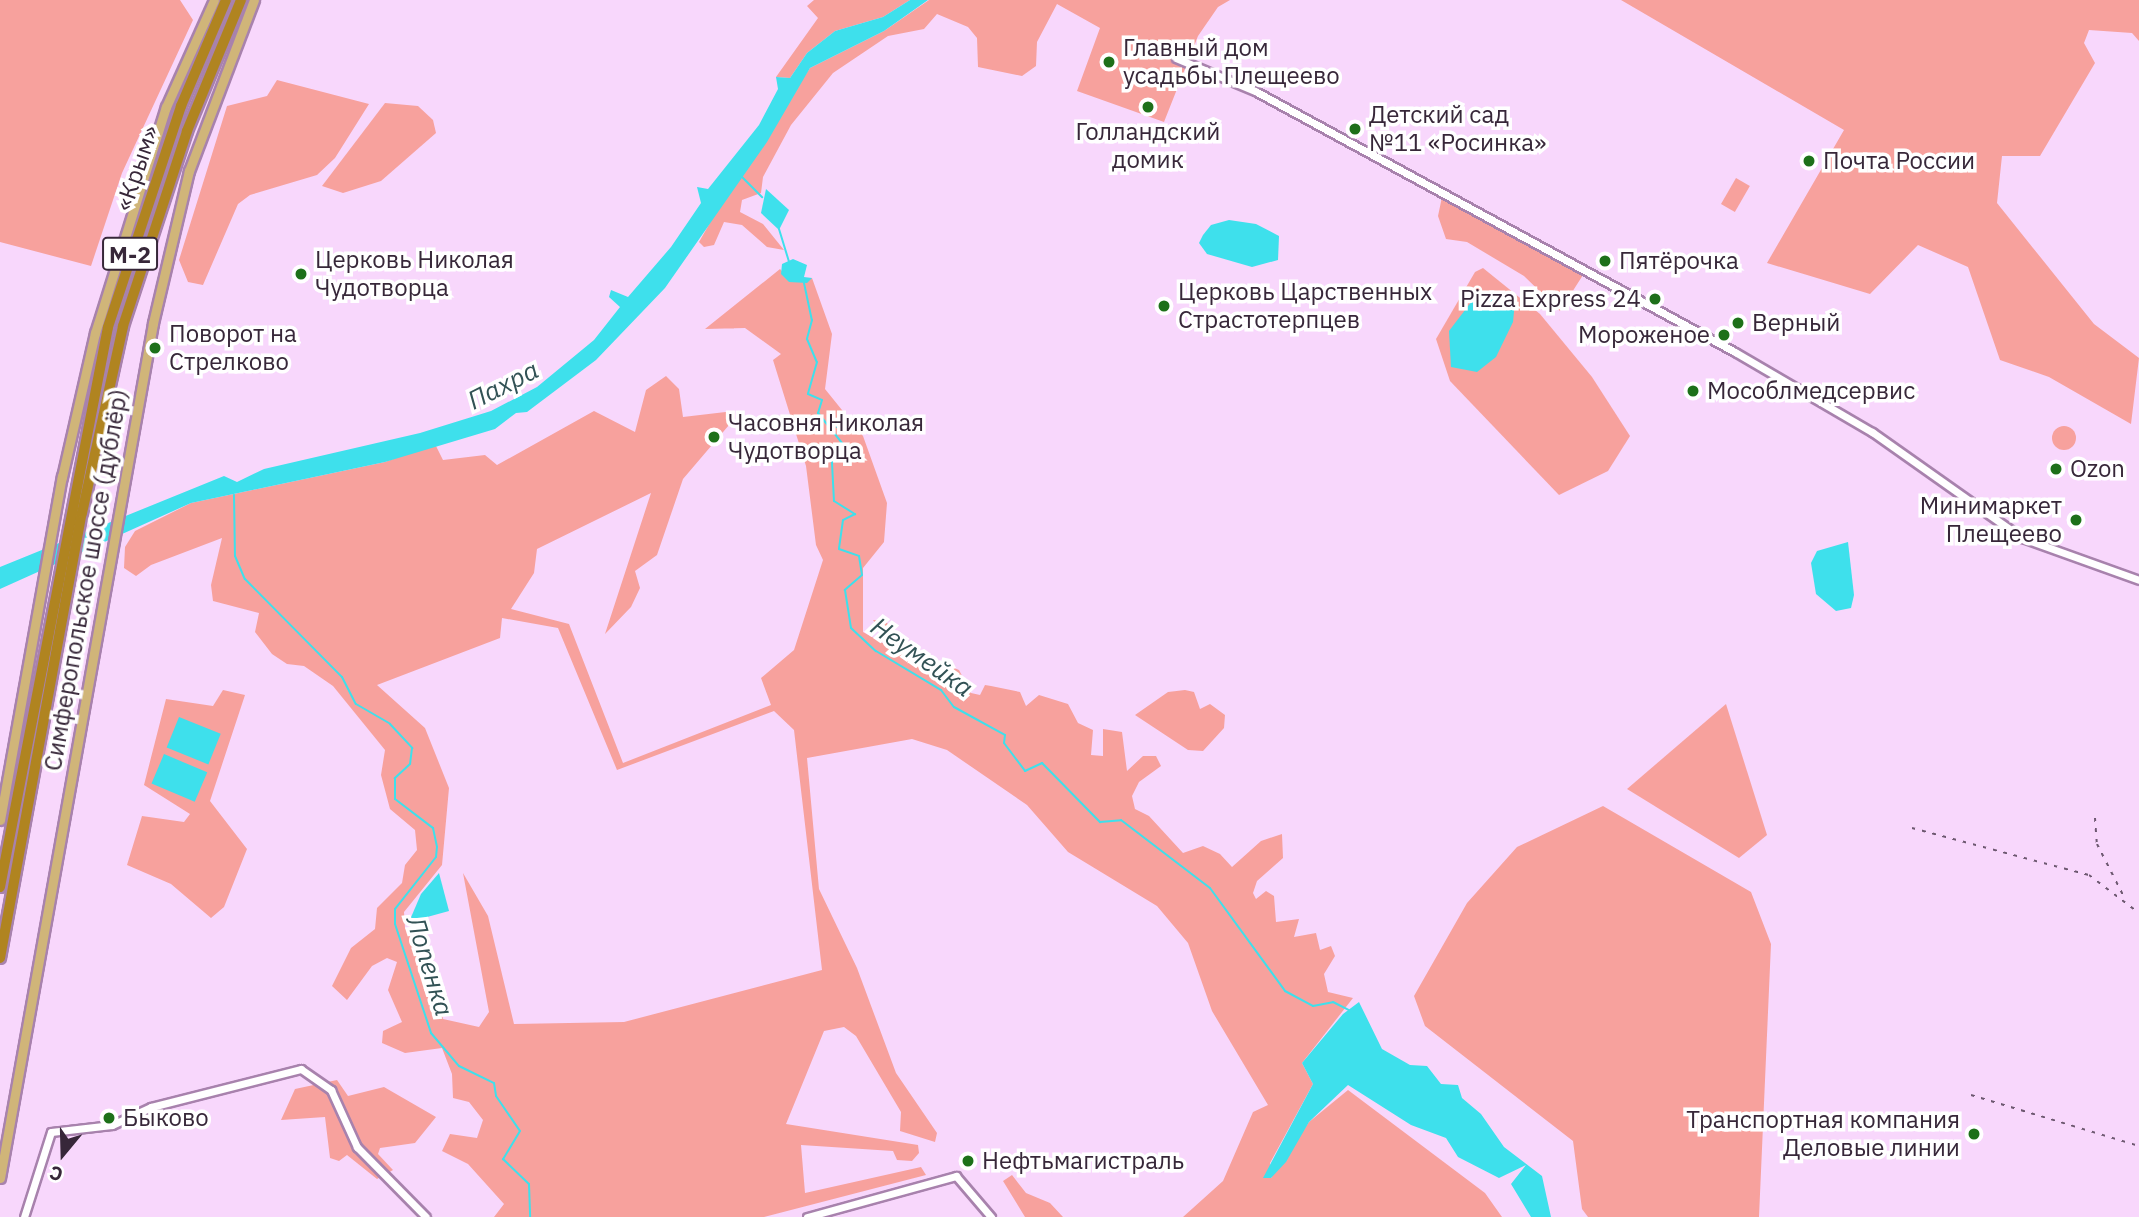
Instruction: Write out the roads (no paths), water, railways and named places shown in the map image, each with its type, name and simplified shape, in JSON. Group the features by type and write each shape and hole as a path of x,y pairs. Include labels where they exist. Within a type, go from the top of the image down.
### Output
{"highway":[{"name":"«Крым»","path":"0,887 91,396 125,268 181,106 226,0"},
{"name":"«Крым»","path":"0,958 82,513 123,326 221,45 241,0"}],"main road":[{"name":"Симферопольское шоссе (дублёр)","path":"0,820 82,385 120,250 166,107 214,0"},
{"name":"Симферопольское шоссе (дублёр)","path":"0,1178 120,496 177,214 211,105 254,0"}],"street":[{"path":"1176,58 1255,91 1735,352 1872,432 2022,538 2139,580"},
{"path":"24,1217 51,1132 128,1120 151,1107 301,1069 331,1090 357,1147 426,1217"},
{"path":"807,1217 956,1176 991,1217"}],"waterway":[{"name":"Неумейка","path":"741,176 762,197"},
{"name":"Неумейка","path":"779,229 789,261"},
{"name":"Неумейка","path":"804,283 812,320 807,339 817,362 808,394 822,400 818,413 846,448 834,451 834,501 855,514 843,520 839,549 859,556 862,575 845,590 851,628 876,651 941,690 954,707 1005,735 1004,743 1025,771 1042,763 1100,822 1121,820 1210,888 1285,991 1313,1006 1333,1002 1349,1010"},
{"path":"837,427 851,424 862,429"},
{"name":"Лопенка","path":"234,495 235,556 245,579 342,677 356,704 390,724 412,748 410,764 395,778 395,799 433,828 437,847 436,857 395,909 395,924 431,1033 459,1066 494,1083 496,1096 520,1131 503,1159 529,1184 530,1217"}],"railway":[{"path":"2095,818 2097,844 2123,895"},
{"path":"1912,828 2089,875 2139,913"},
{"path":"1971,1095 2139,1146"}],"place":[{"name":"Главный дом усадьбы Плещеево","path":"1109,62"},
{"name":"Голландский домик","path":"1148,107"},
{"name":"Детский сад №11 «Росинка»","path":"1355,129"},
{"name":"Почта России","path":"1809,161"},
{"name":"Пятёрочка","path":"1605,261"},
{"name":"Церковь Николая Чудотворца","path":"301,274"},
{"name":"Pizza Express 24","path":"1655,299"},
{"name":"Церковь Царственных Страстотерпцев","path":"1164,306"},
{"name":"Верный","path":"1738,323"},
{"name":"Мороженое","path":"1724,335"},
{"name":"Поворот на Стрелково","path":"155,348"},
{"name":"Мособлмедсервис","path":"1693,391"},
{"name":"Часовня Николая Чудотворца","path":"714,437"},
{"name":"Ozon","path":"2056,469"},
{"name":"Минимаркет Плещеево","path":"2076,520"},
{"name":"Быково","path":"109,1118"},
{"name":"Транспортная компания Деловые линии","path":"1974,1134"},
{"name":"Нефтьмагистраль","path":"968,1161"}],"water label":[{"name":"Пахра","path":"503,385"}]}
